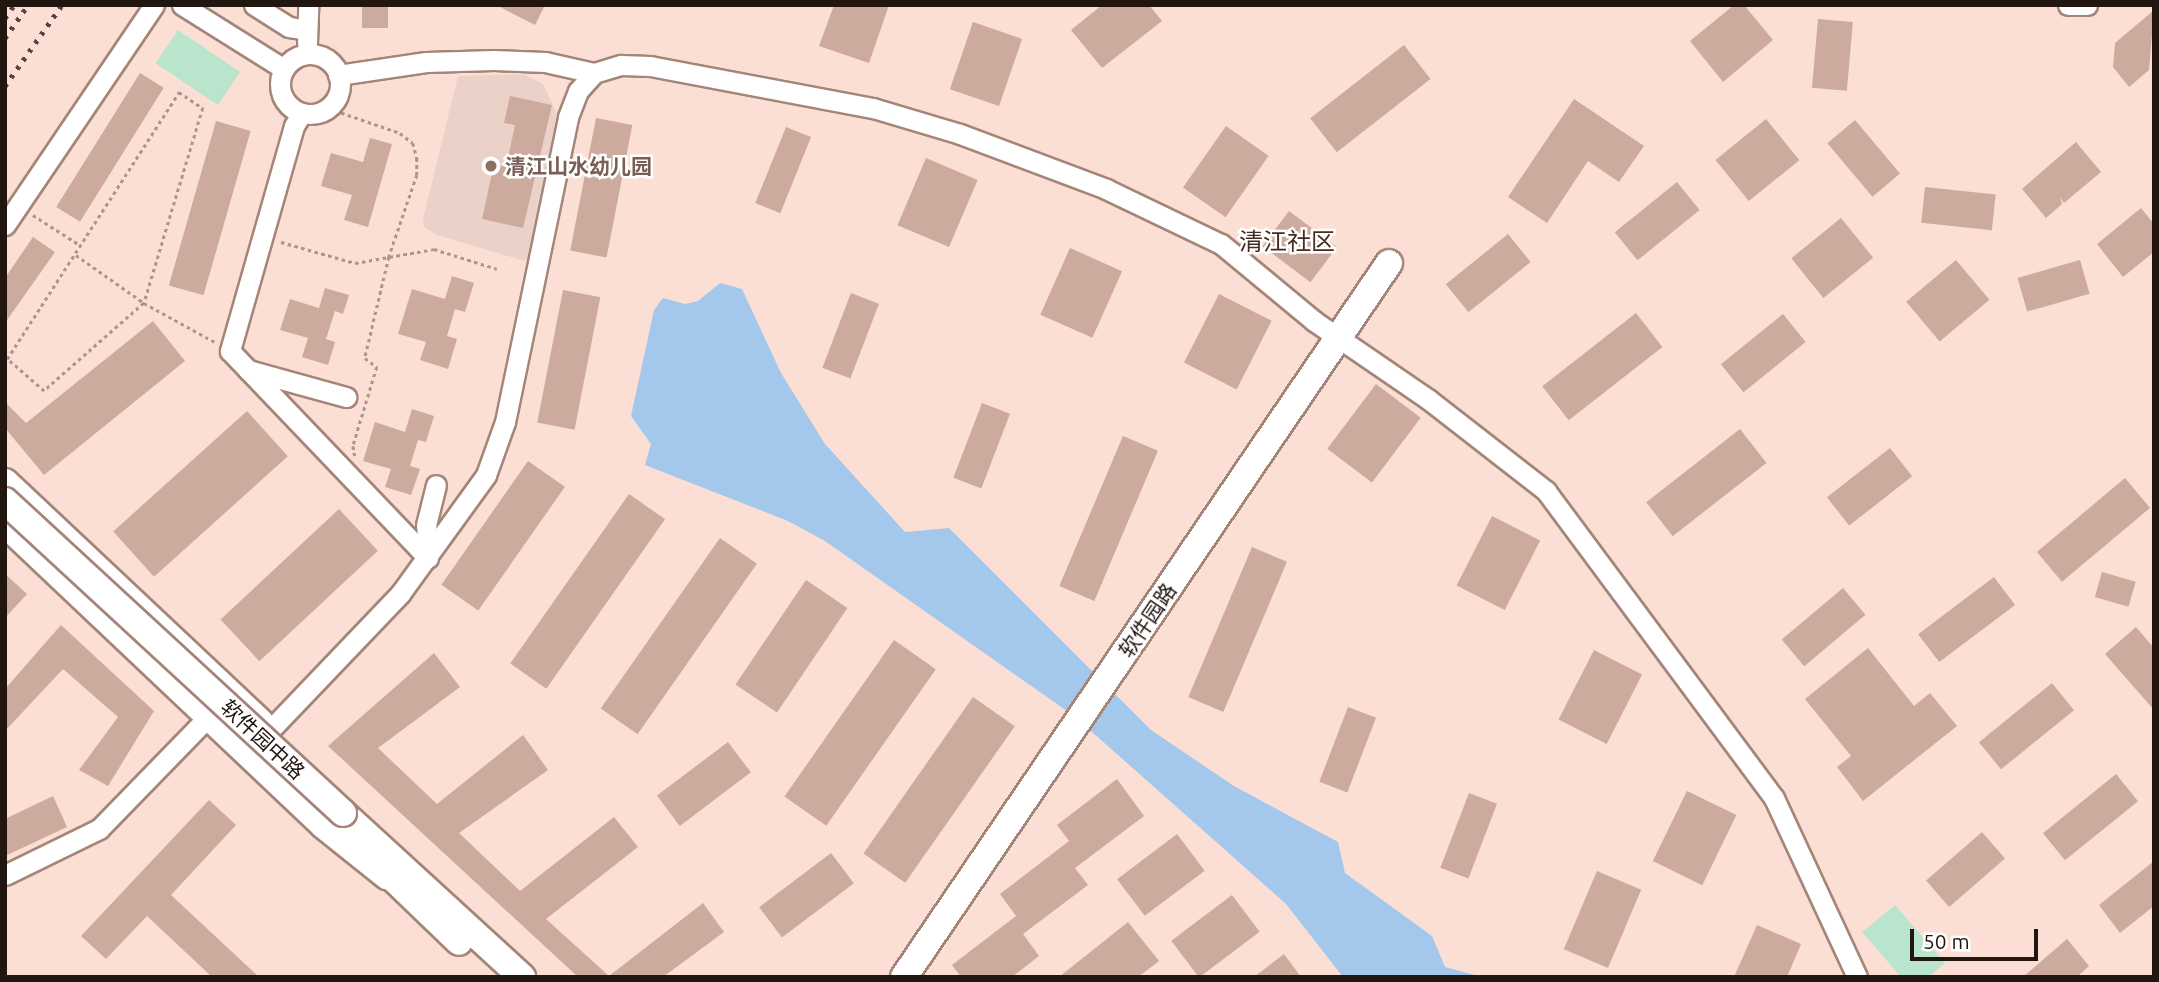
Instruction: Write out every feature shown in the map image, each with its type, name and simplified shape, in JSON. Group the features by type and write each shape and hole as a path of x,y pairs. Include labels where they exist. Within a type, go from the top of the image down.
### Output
{"main road":[{"name":"软件园路","path":"904,977 1389,262"},
{"name":"软件园中路","path":"5,500 408,882 496,977"},
{"name":"软件园中路","path":"5,512 340,816"},
{"name":"软件园中路","path":"408,882 522,977"}],"street":[{"path":"5,225 154,5"},
{"path":"182,5 284,69"},
{"path":"254,5 289,27 307,30"},
{"path":"307,54 308,5"},
{"path":"2068,5 2087,5"},
{"path":"284,69 307,54 326,59 338,75 339,93 328,108 302,113 294,126 230,351 428,558"},
{"path":"338,75 426,62 494,60 545,62 594,73 621,65 650,65 787,88 960,134 1105,189 1221,244 1546,491 1774,798 1857,977"},
{"path":"284,69 282,96 302,113"},
{"path":"271,729 400,594 471,500 496,451 568,117 578,91 594,73"},
{"path":"248,370 346,397"},
{"path":"5,480 349,802 408,882"},
{"path":"428,558 426,525 436,485"},
{"path":"5,526 322,825 408,882"},
{"path":"155,669 147,648 151,641 166,637 180,643"},
{"path":"5,875 99,829 207,718"}],"path":[{"path":"179,92 203,108 144,303 44,391 7,359 80,245 179,92"},
{"path":"328,108 400,133 413,144 418,175 389,257 365,358 377,367 353,446 357,461"},
{"path":"18,205 80,245"},
{"path":"261,236 355,264 434,249 497,269"},
{"path":"74,254 144,303 230,351"}],"shaded area":[{"name":"清江山水幼儿园","path":"523,74 543,84 557,114 528,262 437,235 424,227 423,219 458,76"}],"green space":[{"path":"178,30 240,72 218,105 156,63"},
{"path":"1895,905 1945,963 1928,977 1901,977 1862,932"}],"water":[{"path":"720,283 742,289 781,373 825,444 905,532 949,528 1151,730 1234,786 1338,842 1345,873 1432,936 1445,967 1482,977 1343,977 1286,904 1074,716 825,541 788,521 645,465 651,444 631,416 654,310 663,298 685,304 698,301"}],"building":[{"path":"362,5 388,5 388,28 362,28"},
{"path":"496,5 545,5 535,25"},
{"path":"834,5 889,5 869,63 819,46"},
{"path":"1102,5 1149,5 1162,21 1102,68 1071,30"},
{"path":"1734,5 1744,5 1773,40 1723,82 1690,41"},
{"path":"2154,10 2149,70 2129,87 2113,67 2115,43"},
{"path":"1818,19 1853,22 1847,91 1812,88"},
{"path":"973,22 1022,39 999,106 950,89"},
{"path":"1404,45 1430,79 1337,152 1310,118"},
{"path":"140,73 164,88 80,222 56,207"},
{"path":"510,96 552,105 523,228 482,219 494,164 506,167 515,125 504,123"},
{"path":"1574,99 1644,146 1619,182 1588,161 1547,223 1508,197"},
{"path":"596,118 632,125 607,258 570,251"},
{"path":"1766,119 1799,160 1749,201 1715,160"},
{"path":"1855,120 1900,174 1872,197 1827,143"},
{"path":"216,121 251,131 203,295 169,285"},
{"path":"1226,126 1269,156 1226,217 1183,187"},
{"path":"786,127 811,137 780,213 755,203"},
{"path":"370,138 392,144 368,227 344,220 352,195 321,186 331,153 363,162"},
{"path":"2076,142 2101,172 2064,203 2060,197 2062,204 2046,218 2022,189"},
{"path":"926,158 978,180 949,247 897,225"},
{"path":"1677,182 1700,210 1637,260 1615,232"},
{"path":"1925,187 1996,194 1992,230 1921,223"},
{"path":"2141,208 2154,224 2154,252 2123,277 2097,244"},
{"path":"1289,211 1337,247 1310,282 1263,246"},
{"path":"1841,218 1873,258 1823,298 1791,258"},
{"path":"1508,234 1531,262 1468,312 1446,284"},
{"path":"33,237 55,252 5,323 5,278"},
{"path":"1070,248 1122,271 1092,338 1040,315"},
{"path":"1956,260 1989,300 1940,342 1906,302"},
{"path":"2080,260 2090,294 2027,312 2018,278"},
{"path":"452,276 474,283 465,312 455,309 447,336 457,339 448,369 420,360 426,342 398,334 412,289 445,299"},
{"path":"325,288 349,295 343,314 335,311 326,339 335,342 328,365 302,357 308,338 280,330 290,299 319,308"},
{"path":"563,290 600,297 575,430 537,423"},
{"path":"851,293 879,304 850,378 822,368"},
{"path":"1219,294 1272,321 1237,389 1184,363"},
{"path":"1636,313 1662,347 1569,420 1542,386"},
{"path":"1783,314 1806,342 1743,392 1721,364"},
{"path":"153,321 185,361 44,475 5,428 5,402 26,423"},
{"path":"1376,384 1421,418 1372,482 1327,449"},
{"path":"982,403 1010,414 981,488 953,478"},
{"path":"412,409 434,416 426,442 418,440 410,466 420,469 411,495 385,487 391,469 363,461 375,422 405,432"},
{"path":"247,411 288,456 154,577 113,531"},
{"path":"1740,429 1766,463 1673,536 1646,502"},
{"path":"1123,436 1158,451 1094,601 1059,586"},
{"path":"1890,448 1912,476 1849,526 1827,497"},
{"path":"528,461 565,487 478,611 441,585"},
{"path":"2125,478 2150,508 2062,582 2037,552"},
{"path":"629,494 665,519 546,689 510,664"},
{"path":"339,509 378,551 259,661 221,619"},
{"path":"1492,516 1540,541 1505,610 1457,585"},
{"path":"720,538 757,564 638,734 601,708"},
{"path":"1252,547 1287,562 1223,712 1188,697"},
{"path":"2102,572 2136,582 2128,607 2095,597"},
{"path":"5,574 27,594 5,618"},
{"path":"1994,577 2015,605 1939,662 1918,634"},
{"path":"806,580 847,608 777,712 736,684"},
{"path":"1843,588 1865,615 1804,666 1782,639"},
{"path":"61,625 154,711 108,786 79,770 118,717 63,669 5,731 5,689"},
{"path":"2136,627 2154,648 2154,710 2105,654"},
{"path":"894,640 936,669 826,826 784,796"},
{"path":"1868,648 1914,706 1930,693 1957,726 1863,801 1837,767 1851,756 1805,699"},
{"path":"1594,650 1642,675 1607,744 1559,719"},
{"path":"434,653 460,687 378,748 437,804 523,735 548,770 459,833 520,891 614,817 638,847 546,919 609,976 703,903 724,932 663,977 578,977 328,746"},
{"path":"2052,683 2074,710 2001,769 1979,742"},
{"path":"973,697 1015,726 905,883 863,853"},
{"path":"1348,707 1376,718 1347,792 1319,782"},
{"path":"728,742 751,772 680,826 657,796"},
{"path":"2116,774 2138,801 2065,860 2043,833"},
{"path":"1117,779 1144,816 1075,868 1088,885 1023,934 1039,956 1012,977 961,977 952,965 1016,916 1000,894 1069,841 1057,825"},
{"path":"1687,791 1736,815 1702,885 1653,861"},
{"path":"1469,793 1497,804 1468,878 1440,868"},
{"path":"53,796 67,827 5,856 5,819"},
{"path":"209,800 236,825 171,895 259,977 212,977 147,916 106,959 81,936"},
{"path":"1982,832 2005,858 1949,907 1926,881"},
{"path":"1177,834 1205,871 1145,916 1117,879"},
{"path":"831,853 854,883 782,938 759,907"},
{"path":"2154,861 2154,906 2120,933 2099,905"},
{"path":"1597,871 1641,890 1608,968 1564,949"},
{"path":"1232,895 1260,932 1200,977 1171,941"},
{"path":"1128,922 1159,961 1138,977 1059,977"},
{"path":"1757,925 1801,944 1787,977 1734,977"},
{"path":"2067,939 2089,966 2077,977 2023,977"},
{"path":"1284,954 1301,977 1254,977"}],"railway":[{"path":"5,18 14,5"},
{"path":"5,38 28,5"},
{"path":"5,86 62,5"}],"place":[{"name":"清江山水幼儿园","path":"491,166"}],"district":[{"name":"清江社区","path":"1287,242"}]}
